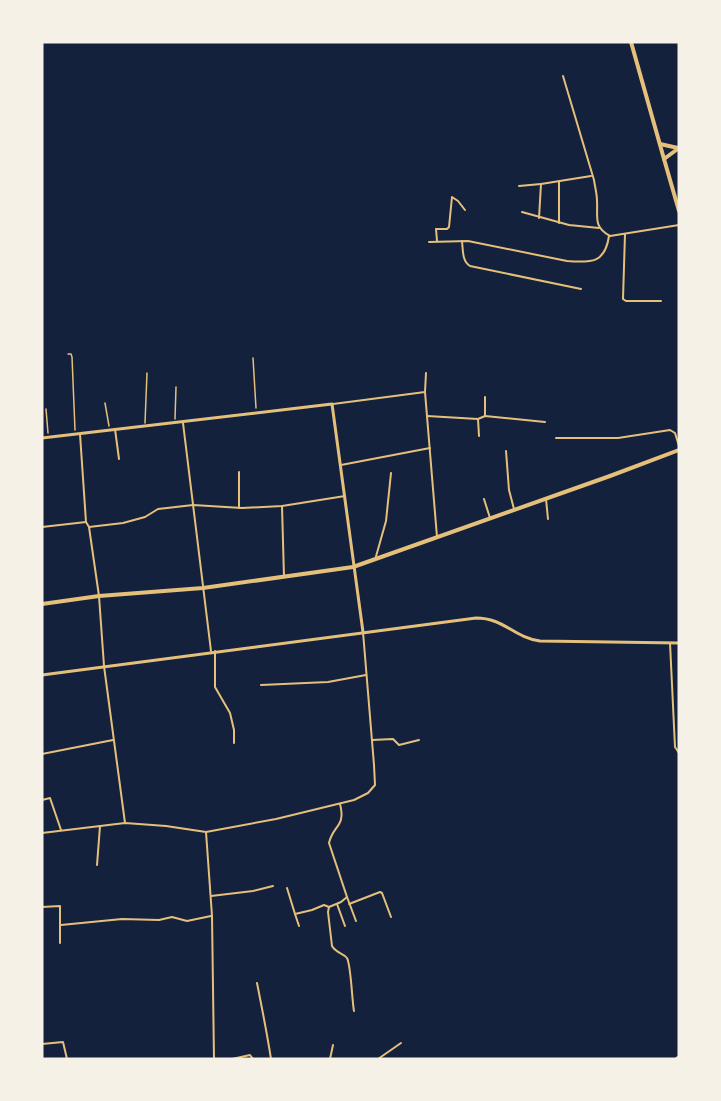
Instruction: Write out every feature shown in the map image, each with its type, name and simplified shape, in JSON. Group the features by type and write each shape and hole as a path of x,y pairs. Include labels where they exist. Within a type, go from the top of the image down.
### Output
{"main road":[{"path":"631,42 679,211"},
{"path":"660,144 679,148"},
{"path":"664,159 679,148"},
{"path":"42,438 332,404 363,632"},
{"path":"42,604 99,596 203,588 353,567 546,499 679,448"},
{"path":"42,675 476,618 498,621 531,640 679,643"}],"street":[{"path":"563,76 597,198 596,217 599,228"},
{"path":"519,186 591,176"},
{"path":"559,181 559,223"},
{"path":"538,218 541,184"},
{"path":"437,241 436,229 448,228 452,198 455,198 465,210"},
{"path":"522,212 578,227 599,228 610,236 679,225"},
{"path":"626,234 623,299 626,301 661,301"},
{"path":"429,242 462,241 582,262 600,258 605,254 610,236"},
{"path":"462,241 464,258 470,266 581,289"},
{"path":"426,373 425,392 437,537"},
{"path":"332,404 425,392"},
{"path":"485,396 485,416"},
{"path":"427,416 478,419 485,416 545,422"},
{"path":"478,419 479,436"},
{"path":"183,423 213,651 215,687 230,713 234,743"},
{"path":"115,429 119,459"},
{"path":"556,438 618,438 670,430 675,433 679,448"},
{"path":"77,433 86,522 89,527 99,596 104,666 125,823"},
{"path":"341,465 430,448"},
{"path":"506,452 509,490 514,509"},
{"path":"239,472 239,508"},
{"path":"375,560 386,521 391,472"},
{"path":"89,527 123,523 145,517 158,509 193,505 239,508 282,506 345,496"},
{"path":"484,499 490,518"},
{"path":"546,499 548,519"},
{"path":"282,506 284,577"},
{"path":"42,527 86,522"},
{"path":"42,833 125,823 206,832 354,801 368,793 375,785 363,632"},
{"path":"670,643 675,747 679,753"},
{"path":"261,685 322,682 366,675"},
{"path":"372,740 393,739 399,745 419,740"},
{"path":"42,754 114,740"},
{"path":"42,800 50,798 62,831"},
{"path":"340,804 342,811 340,824 329,843 356,921"},
{"path":"97,865 100,826"},
{"path":"206,832 212,915 214,1059"},
{"path":"211,896 273,886"},
{"path":"287,888 299,927"},
{"path":"349,904 381,892 391,917"},
{"path":"295,914 324,905 329,907 347,897"},
{"path":"337,904 345,926"},
{"path":"42,907 60,906 60,943"},
{"path":"329,907 332,945 335,951 346,958 354,1011"},
{"path":"61,925 122,918 159,920 172,917 187,921 212,915"},
{"path":"257,982 271,1059"},
{"path":"42,1044 63,1042 67,1059"},
{"path":"378,1059 401,1043"},
{"path":"330,1059 333,1045"},
{"path":"231,1059 250,1055 253,1059"},
{"path":"675,1059 679,1056"}],"path":[{"path":"68,354 72,357 77,433"},
{"path":"253,358 256,413"},
{"path":"145,427 147,374"},
{"path":"175,423 176,387"},
{"path":"105,403 109,430"},
{"path":"46,409 48,437"}]}
